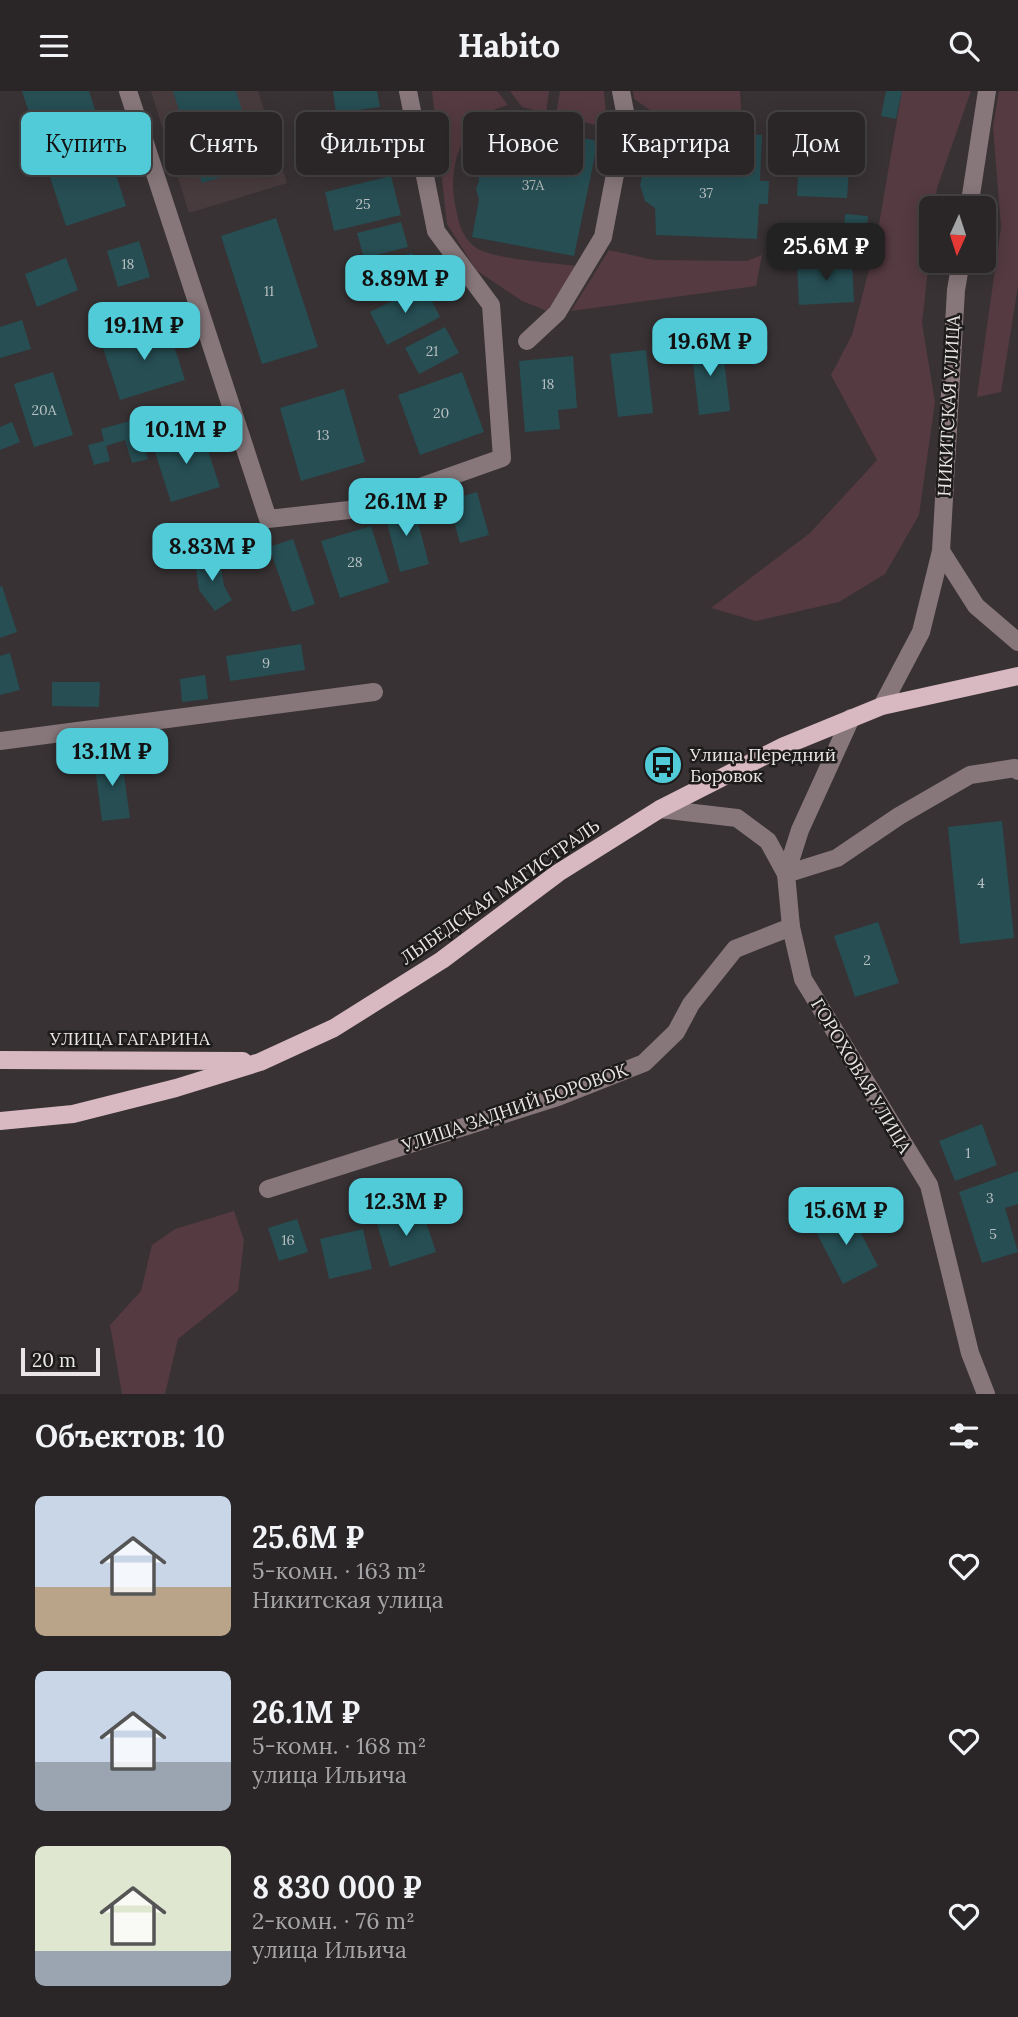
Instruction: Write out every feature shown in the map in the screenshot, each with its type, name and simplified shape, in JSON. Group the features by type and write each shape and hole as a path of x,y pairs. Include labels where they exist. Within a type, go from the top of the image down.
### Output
{"main road":[{"name":"ЛЫБЕДСКАЯ МАГИСТРАЛЬ","path":"0,1121 73,1114 176,1088 260,1062 334,1028 442,960 558,873 660,809 784,746 882,706 1018,676"},
{"name":"УЛИЦА ГАГАРИНА","path":"0,1059 260,1062"}],"street":[{"path":"128,91 268,519 358,509 502,459 491,305 436,231 408,91"},
{"path":"527,341 557,313 603,237 626,117 621,91"},
{"path":"971,196 987,91"},
{"name":"НИКИТСКАЯ УЛИЦА","path":"882,706 921,632 941,551 959,273"},
{"path":"941,551 976,606 1018,642"},
{"path":"0,741 374,691"},
{"name":"ГОРОХОВАЯ УЛИЦА","path":"851,718 800,830 786,874 791,927 803,979 929,1185 970,1353 986,1394"},
{"path":"786,874 836,858 898,816 970,775 1015,768 1018,771"},
{"name":"ГОРОХОВАЯ УЛИЦА","path":"660,809 737,818 768,841 786,874"},
{"name":"УЛИЦА ЗАДНИЙ БОРОВОК","path":"268,1189 558,1097 644,1062 676,1032 691,1005 735,949 791,927"}],"shaded area":[{"path":"151,91 258,91 265,112 165,112 165,136"},
{"path":"432,91 497,91 508,105 491,112 463,112 463,142 453,177 456,209 464,235 483,251 494,255 576,266 547,311 522,301 476,270 447,224 441,175 449,175 449,112 434,112"},
{"path":"510,91 549,91 546,112 522,107"},
{"path":"560,91 604,91 606,112 597,112 597,125 583,122 583,112 556,112"},
{"path":"633,91 740,91 741,111 650,110 634,99"},
{"path":"902,91 971,91 936,196 919,196 919,273 928,273 922,323 935,402 919,515 885,574 839,602 756,621 711,608 810,533 877,460 831,375 852,335 875,247"},
{"path":"999,91 1018,91 1018,286 1001,392 977,397 1001,227 993,127"},
{"path":"282,167 287,183 189,213 177,175 282,175"},
{"path":"609,250 654,260 747,261 762,255 756,286 571,311"},
{"path":"234,1211 244,1240 238,1291 178,1339 165,1394 122,1394 110,1325 141,1291 152,1245 175,1229"}],"building":[{"path":"22,91 89,91 96,112 29,112"},
{"path":"173,91 236,91 243,112 180,112"},
{"path":"333,91 377,91 380,107 336,112"},
{"path":"886,91 902,91 896,119 881,116"},
{"path":"754,135 762,135 760,181 769,181 768,204 759,204 757,239 656,235 655,208 645,201 640,185 642,175 754,175"},
{"path":"583,138 597,141 574,256 472,237 479,200 476,189 478,175 583,175"},
{"path":"49,175 116,175 126,206 66,226"},
{"path":"199,175 227,175 202,183"},
{"path":"798,175 849,175 847,198 797,196"},
{"path":"391,176 401,215 334,231 325,192"},
{"path":"845,214 868,216 866,243 843,241"},
{"path":"276,218 318,347 262,364 221,236"},
{"path":"401,222 408,247 364,258 357,233"},
{"path":"139,241 150,277 118,287 107,251"},
{"path":"412,253 420,279 371,294 363,268"},
{"path":"66,258 78,290 37,307 25,274"},
{"path":"852,261 854,302 799,305 797,264"},
{"path":"424,285 440,317 387,345 370,312"},
{"path":"22,320 31,349 0,358 0,327"},
{"path":"167,324 185,380 120,400 102,345"},
{"path":"445,327 459,353 419,374 405,348"},
{"path":"722,342 730,411 699,415 691,345"},
{"path":"646,350 653,413 618,417 610,354"},
{"path":"573,356 577,408 558,410 560,429 525,432 519,361"},
{"path":"53,372 73,435 34,447 14,384"},
{"path":"462,372 484,432 420,455 398,395"},
{"path":"344,389 365,462 301,481 280,408"},
{"path":"137,419 148,459 132,463 125,440 106,446 110,461 94,465 88,445 104,441 101,429"},
{"path":"12,422 20,442 0,450 0,427"},
{"path":"201,430 220,487 171,502 153,446"},
{"path":"477,492 489,535 460,543 448,500"},
{"path":"413,504 429,564 400,572 384,512"},
{"path":"371,526 389,582 340,598 321,541"},
{"path":"293,539 315,604 292,612 269,547"},
{"path":"220,559 224,586 232,600 215,611 199,590 195,561"},
{"path":"2,586 17,632 0,638 0,587"},
{"path":"301,644 305,670 230,681 226,656"},
{"path":"10,653 20,690 0,695 0,656"},
{"path":"205,675 208,699 182,702 180,679"},
{"path":"52,682 100,682 99,707 52,706"},
{"path":"121,755 130,818 102,821 94,759"},
{"path":"1002,821 1014,938 960,944 948,827"},
{"path":"878,922 899,983 855,997 834,936"},
{"path":"982,1124 997,1165 955,1181 939,1141"},
{"path":"1018,1171 1018,1204 1005,1208 1018,1252 982,1263 959,1192"},
{"path":"422,1210 436,1252 390,1267 377,1224"},
{"path":"849,1210 878,1266 843,1284 814,1228"},
{"path":"297,1219 308,1252 279,1261 268,1228"},
{"path":"363,1229 372,1269 329,1279 320,1239"}],"place":[{"name":"Улица Передний Боровок","path":"663,765"}]}
